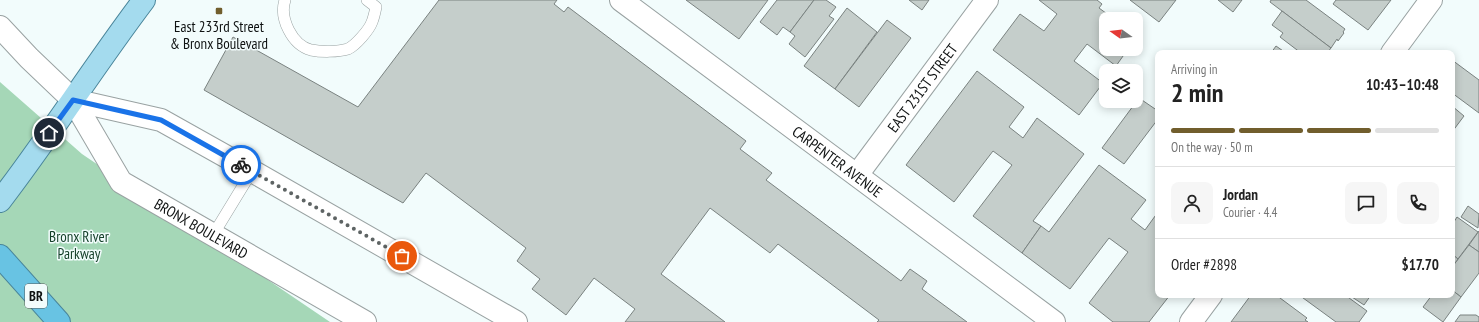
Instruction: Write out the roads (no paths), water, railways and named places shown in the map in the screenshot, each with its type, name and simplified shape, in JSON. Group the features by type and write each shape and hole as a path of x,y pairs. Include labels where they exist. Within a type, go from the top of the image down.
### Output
{"highway":[{"name":"BR","path":"0,256 59,322"}],"main road":[{"path":"0,201 73,100 113,40 144,0"}],"street":[{"name":"CARPENTER AVENUE","path":"621,0 1054,322"},
{"name":"EAST 231ST STREET","path":"856,175 987,0"},
{"path":"1394,50 1431,0"},
{"name":"BRONX BOULEVARD","path":"0,27 18,47 73,100 121,182 365,322"},
{"path":"73,100 161,120 516,322"},
{"path":"1191,322 1209,298"}],"lane":[{"path":"285,0 285,23 296,41 310,50 331,51 348,49 362,38 372,22 376,7 367,0"},
{"path":"213,235 252,171"}],"place":[{"name":"East 233rd Street & Bronx Boulevard","path":"219,11"}],"park label":[{"name":"Bronx River Parkway","path":"79,244"}]}
